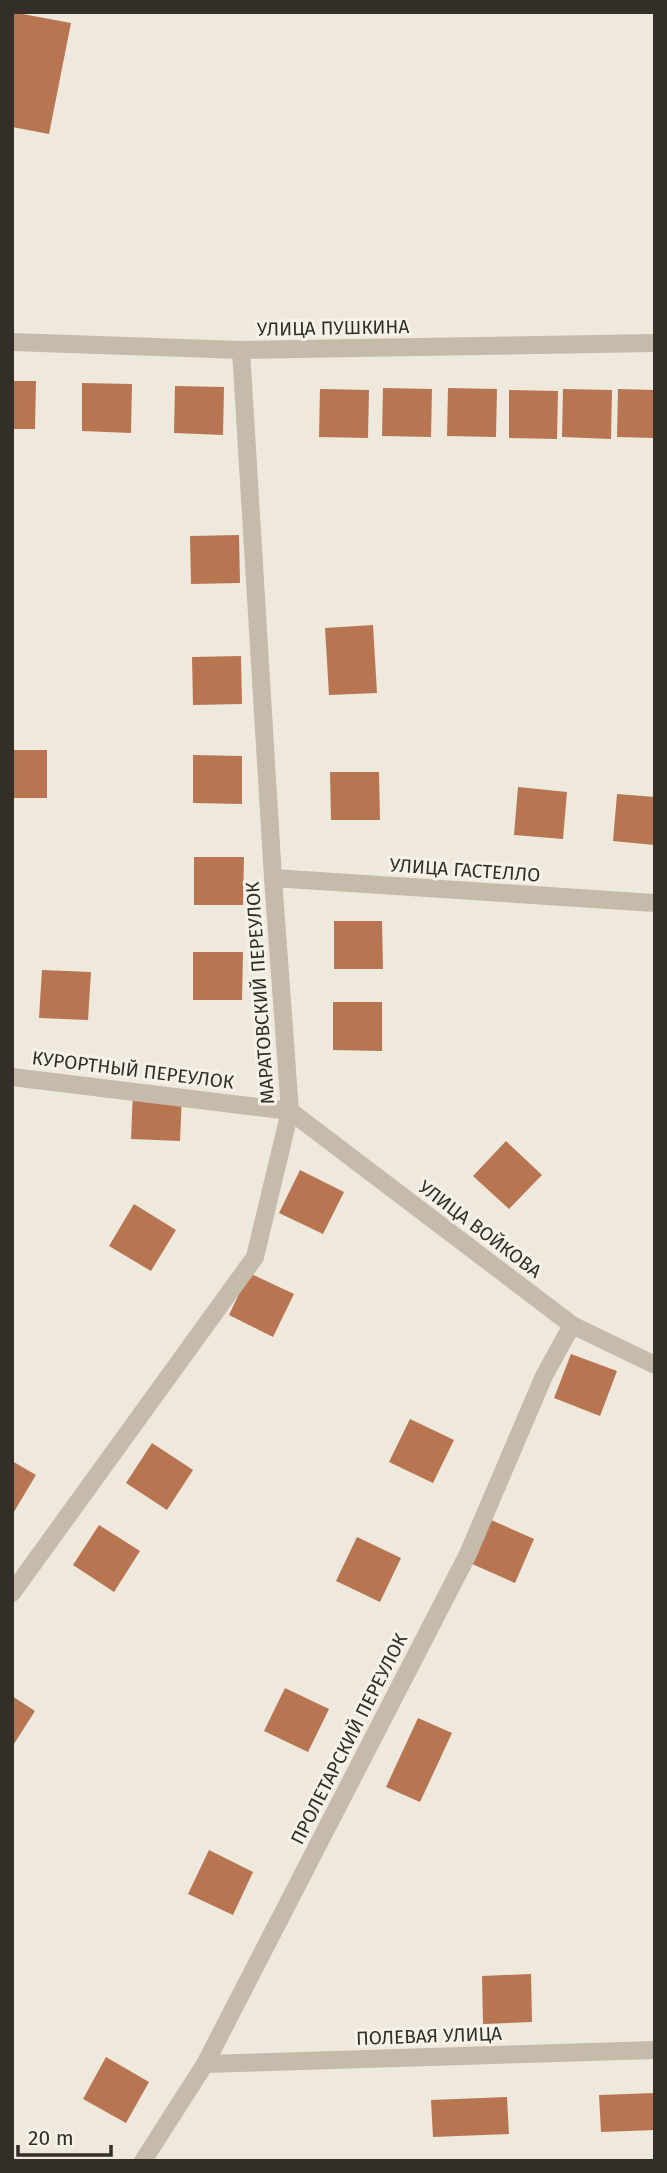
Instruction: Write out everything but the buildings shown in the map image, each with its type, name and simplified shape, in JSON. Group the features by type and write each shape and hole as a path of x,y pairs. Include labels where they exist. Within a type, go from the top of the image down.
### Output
{"street":[{"name":"УЛИЦА ПУШКИНА","path":"12,342 241,350 655,343"},
{"name":"МАРАТОВСКИЙ ПЕРЕУЛОК","path":"12,1594 255,1257 290,1111 241,350"},
{"name":"УЛИЦА ГАСТЕЛЛО","path":"273,878 655,903"},
{"name":"КУРОРТНЫЙ ПЕРЕУЛОК","path":"12,1077 290,1111"},
{"name":"УЛИЦА ВОЙКОВА","path":"290,1111 572,1325 655,1365"},
{"name":"ПРОЛЕТАРСКИЙ ПЕРЕУЛОК","path":"143,2161 205,2064 468,1553 544,1376 572,1325"},
{"name":"ПОЛЕВАЯ УЛИЦА","path":"205,2064 655,2050"}]}
